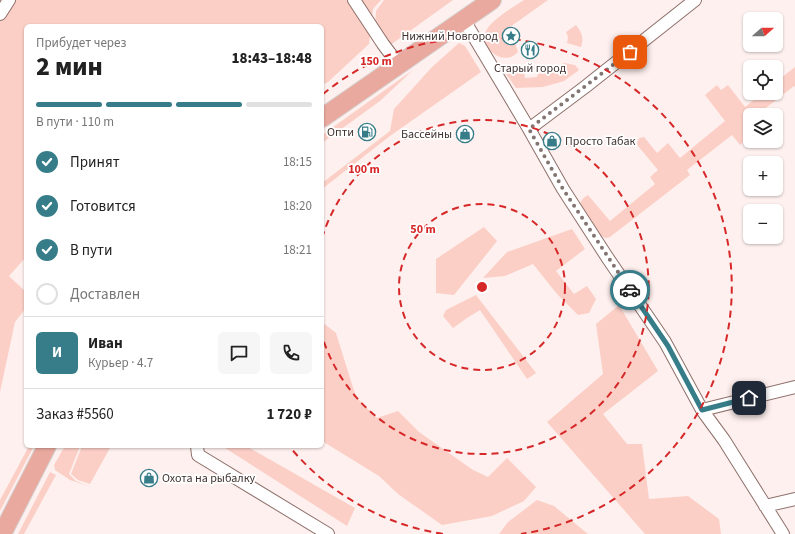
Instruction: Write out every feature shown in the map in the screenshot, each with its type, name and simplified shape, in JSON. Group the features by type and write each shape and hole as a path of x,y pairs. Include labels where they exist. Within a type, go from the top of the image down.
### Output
{"main road":[{"path":"324,117 492,0"},
{"path":"2,534 46,448"}],"street":[{"path":"0,14 9,0"},
{"path":"354,0 398,64"},
{"path":"529,129 695,0"},
{"path":"464,20 563,189 607,257 668,346 702,410 724,440 782,534"},
{"path":"702,410 795,387"},
{"path":"197,448 198,455 328,534"},
{"path":"765,506 795,499"}],"shaded area":[{"path":"0,0 381,0 373,9 369,44 324,84 324,24 24,24 24,259 9,276 24,290 24,311 15,322 0,392"},
{"path":"384,0 453,0 389,46 375,26 376,11"},
{"path":"524,0 548,0 510,27 518,52 511,57 500,57 487,46 485,35 487,29 509,9"},
{"path":"576,25 582,35 581,47 567,43 568,37 566,32"},
{"path":"459,43 465,46 481,72 390,136 324,187 324,181 390,131 394,109 432,67"},
{"path":"564,63 575,65 579,70 564,81 543,87 516,88 506,74 514,70 524,73 525,78 537,77 538,74 550,72"},
{"path":"795,67 795,87 794,86 783,95 783,76"},
{"path":"413,70 380,101 324,142 324,134"},
{"path":"717,85 721,90 728,85 745,107 754,100 776,100 766,108 743,108 743,143 740,145 732,135 687,170 690,175 610,237 606,238 601,236 588,221 582,212 580,204 588,195 610,221 655,184 650,177 658,170 638,146 637,143 639,138 644,137 657,153 668,143 680,158 725,121 705,95"},
{"path":"484,227 497,241 454,295 436,293 436,259"},
{"path":"572,229 585,249 556,271 574,294 587,286 596,299 589,313 578,315 557,294 533,264 505,276 483,278 507,252"},
{"path":"476,295 536,373 527,379 480,310 453,328 443,316 446,310"},
{"path":"619,305 658,371 603,414 627,444 642,444 649,499 688,496 719,519 721,534 645,534 547,422 603,374 596,324"},
{"path":"324,324 336,333 356,397 377,418 398,411 419,432 473,470 488,477 507,458 536,487 524,501 492,516 442,525 398,494 379,476 324,442"},
{"path":"28,448 33,448 0,511 0,500"},
{"path":"64,448 79,448 69,474 76,481 91,487 70,480 55,470 54,465"},
{"path":"81,448 110,448 90,484 78,480 71,474"},
{"path":"225,448 250,448 355,508 347,526"},
{"path":"50,472 56,475 24,534 18,534"},
{"path":"537,500 554,506 588,534 499,534 508,522"}],"way so far":[{"path":"630,52 529,129 563,189 630,290"}],"place":[{"name":"Нижний Новгород","path":"511,36"},
{"name":"Старый город","path":"530,50"},
{"name":"Опти","path":"367,132"},
{"name":"Бассейны","path":"465,134"},
{"name":"Просто Табак","path":"552,141"},
{"name":"Охота на рыбалку","path":"149,478"}],"route":[{"path":"630,290 668,346 702,410 749,398"}]}
